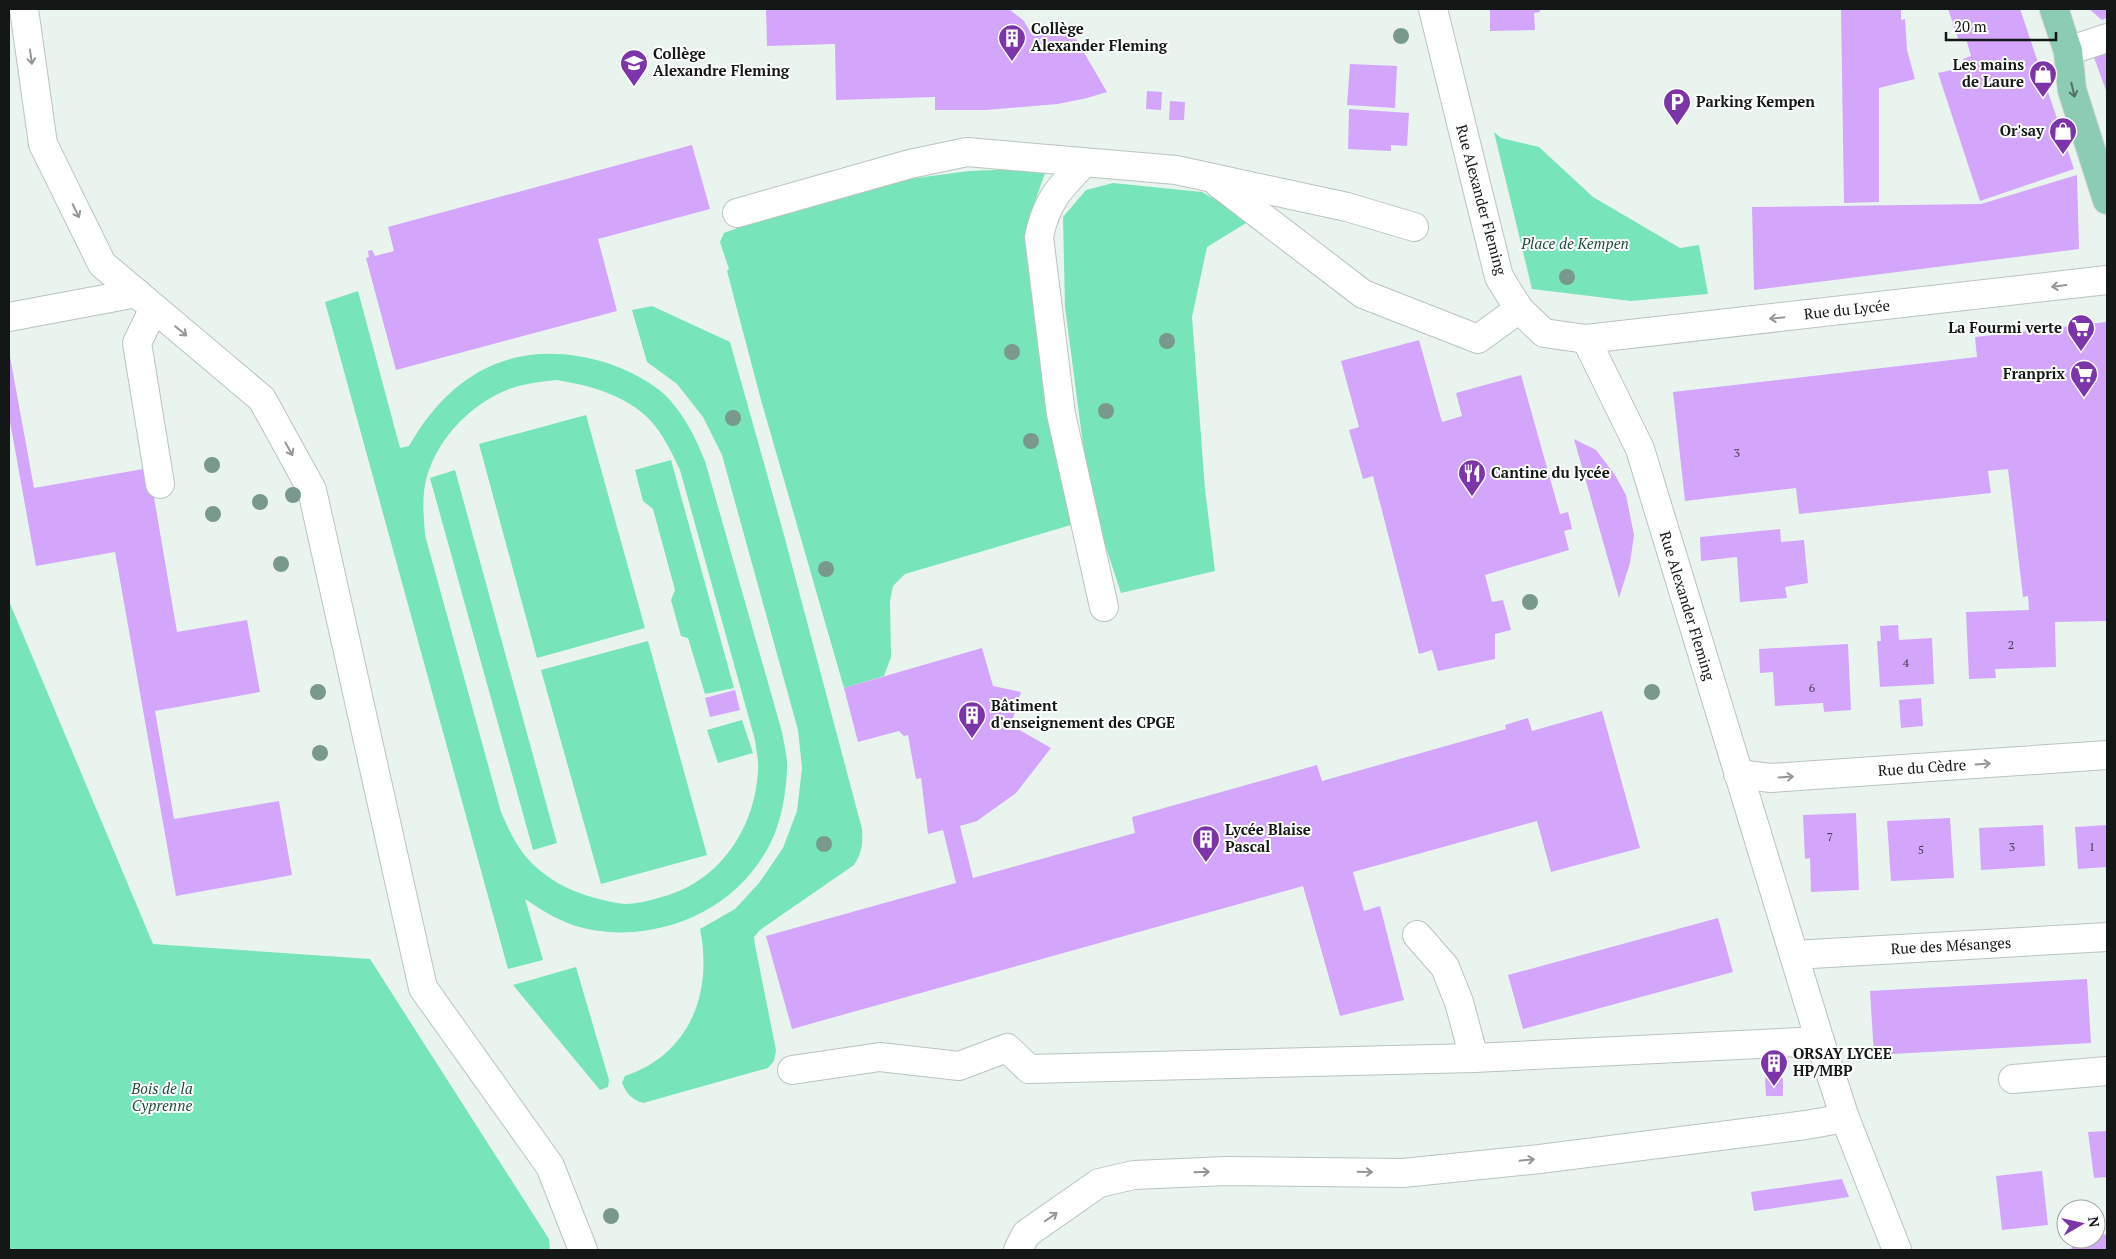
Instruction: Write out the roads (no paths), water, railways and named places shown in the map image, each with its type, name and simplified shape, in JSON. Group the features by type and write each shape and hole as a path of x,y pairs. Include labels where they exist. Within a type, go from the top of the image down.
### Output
{"main road":[{"path":"2054,9 2068,51 2072,90 2107,200"}],"street":[{"path":"24,9 43,144 102,264 262,399 312,490 423,988 550,1166 583,1250"},
{"name":"Rue Alexander Fleming","path":"1434,9 1499,277 1519,309 1544,333 1586,339 1640,449 1820,1041 1845,1118 1897,1250"},
{"path":"2068,51 2107,38"},
{"path":"737,213 910,164 967,152 1084,164 1176,170 1347,206 1414,227"},
{"path":"1084,164 1060,187 1043,215 1039,237 1061,414 1104,607"},
{"path":"1212,178 1362,294 1478,340 1519,309"},
{"name":"Rue du Lycée","path":"1586,339 2107,280"},
{"path":"9,317 146,300"},
{"path":"146,300 137,344 160,484"},
{"name":"Rue du Cèdre","path":"1738,774 1771,778 2107,755"},
{"path":"1417,935 1445,967 1459,1002 1474,1058"},
{"name":"Rue des Mésanges","path":"1794,956 2107,937"},
{"path":"792,1070 880,1057 959,1066 1007,1048 1029,1069 1474,1058 1820,1041"},
{"path":"2013,1079 2107,1071"},
{"path":"1018,1250 1026,1234 1099,1183 1134,1175 1227,1171 1404,1173 1806,1125 1845,1118"}],"place":[{"name":"Collège Alexander Fleming","path":"1012,62"},
{"name":"Collège Alexandre Fleming","path":"634,87"},
{"name":"Les mains de Laure","path":"2043,98"},
{"name":"Parking Kempen","path":"1677,126"},
{"name":"Or'say","path":"2063,155"},
{"name":"La Fourmi verte","path":"2081,352"},
{"name":"Franprix","path":"2084,398"},
{"name":"Cantine du lycée","path":"1472,497"},
{"name":"Bâtiment d'enseignement des CPGE","path":"972,739"},
{"name":"Lycée Blaise Pascal","path":"1206,863"},
{"name":"ORSAY LYCEE HP/MBP","path":"1774,1087"}],"park label":[{"name":"Place de Kempen","path":"1575,244"},
{"name":"Bois de la Cyprenne","path":"162,1098"}]}
